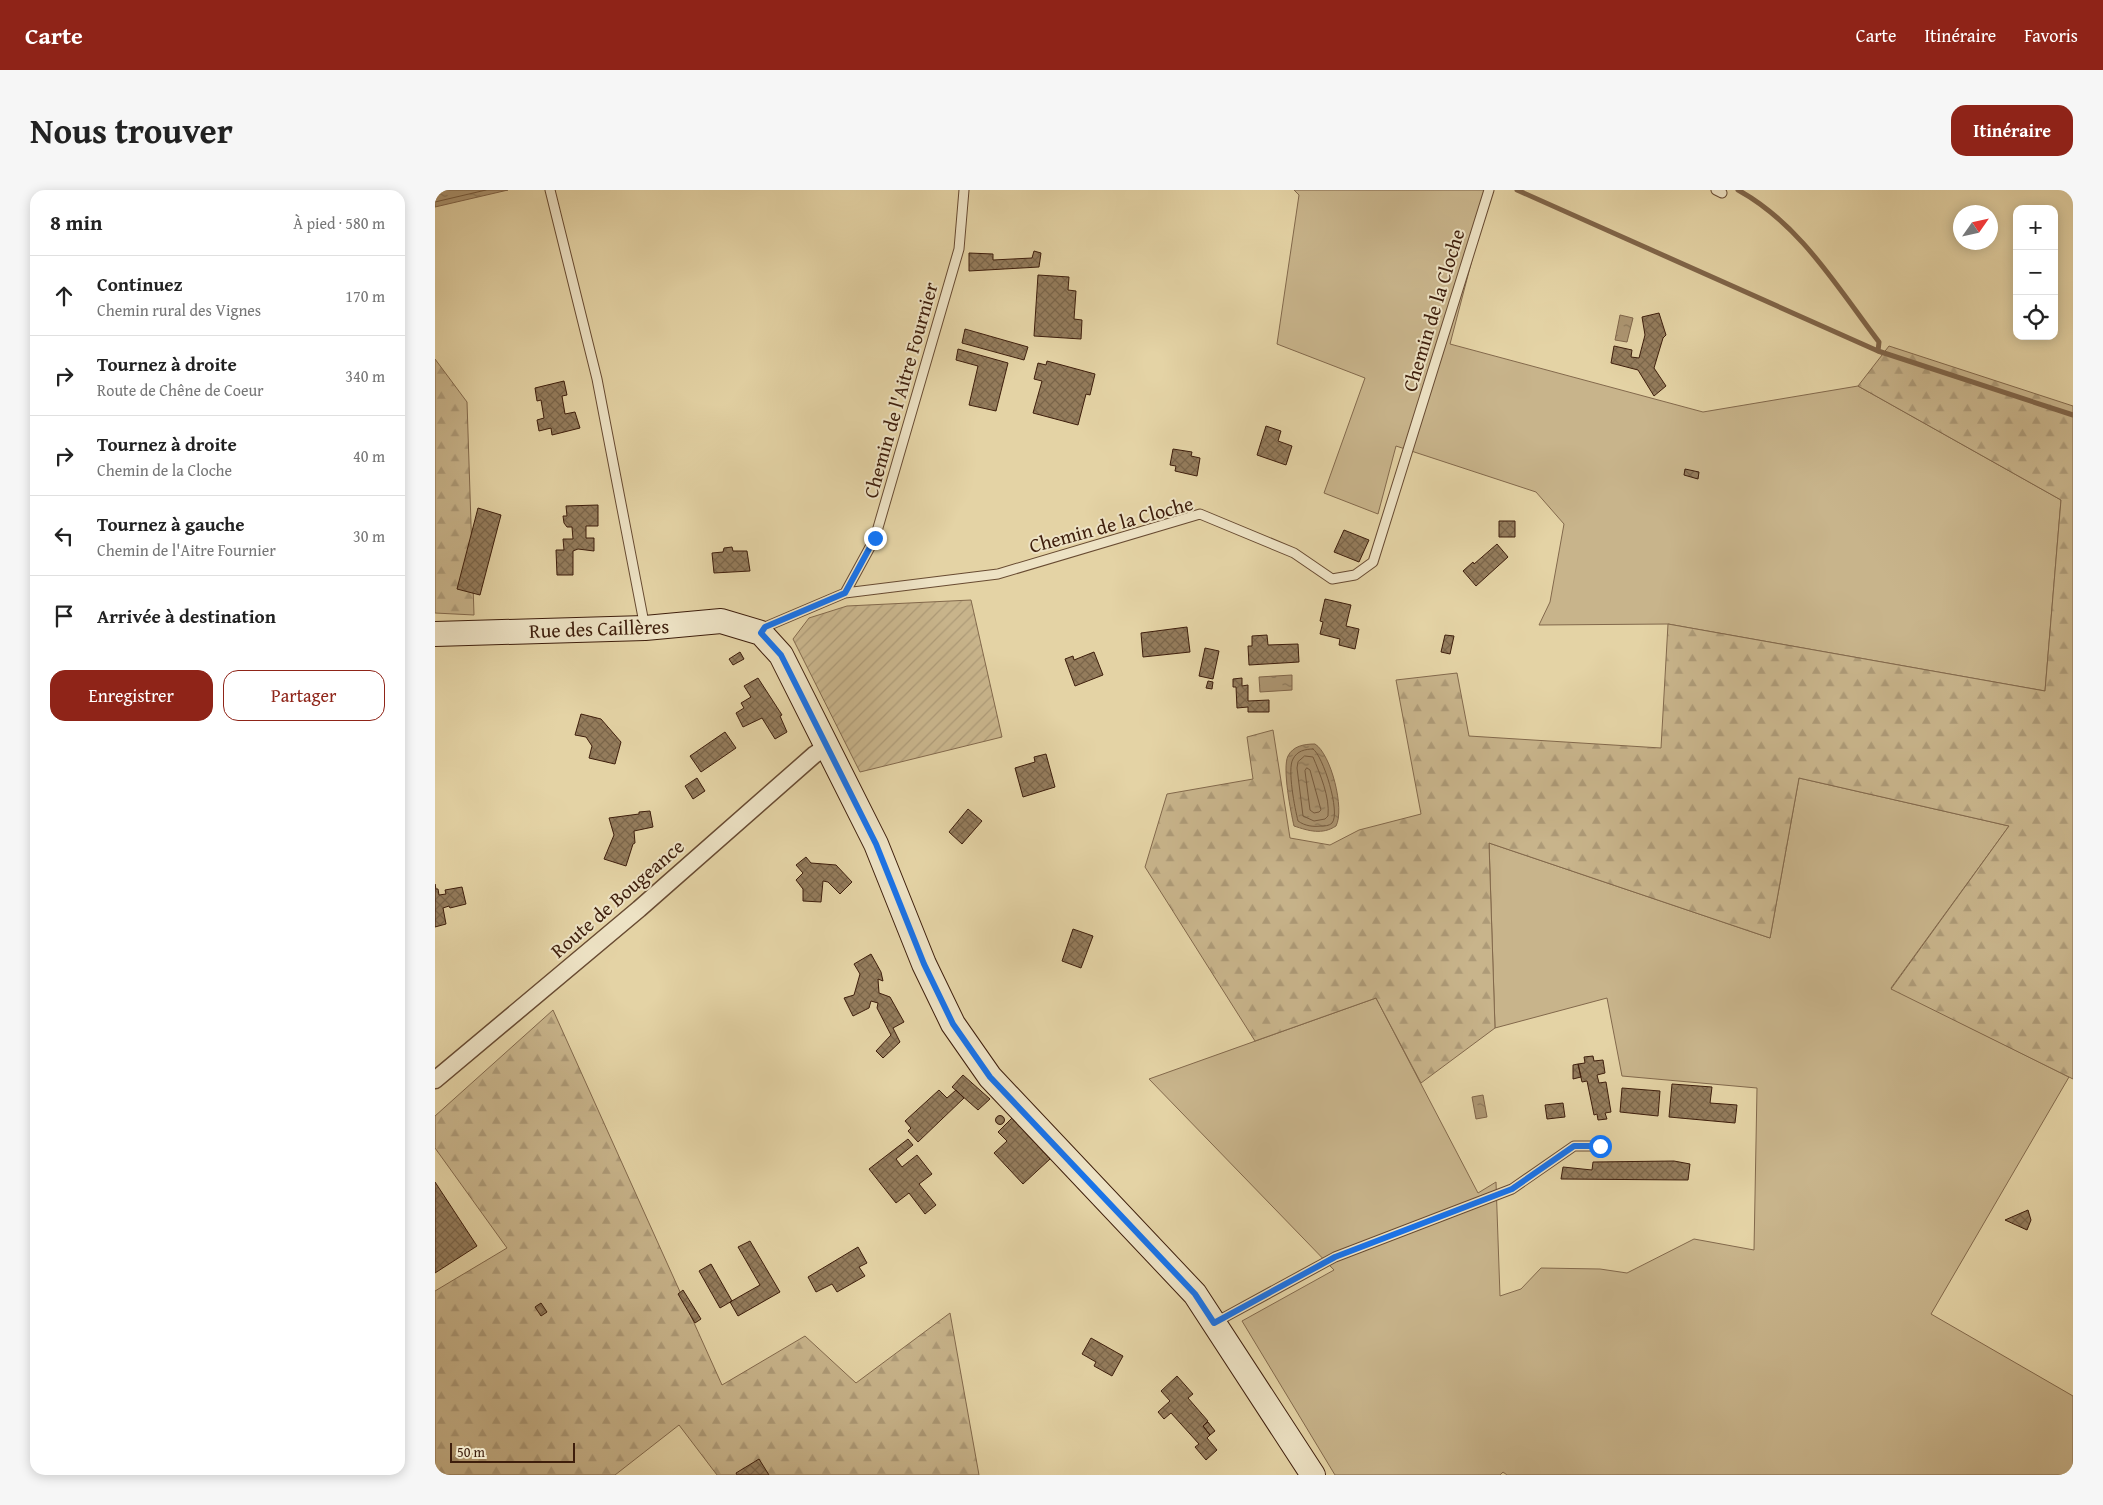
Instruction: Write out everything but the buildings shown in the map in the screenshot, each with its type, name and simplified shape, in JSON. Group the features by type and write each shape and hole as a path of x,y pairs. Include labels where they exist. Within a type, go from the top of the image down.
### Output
{"street":[{"name":"Rue des Caillères","path":"435,634 645,628 721,622 761,633"},
{"path":"761,633 781,655 876,844 924,964 953,1024 990,1077 1195,1294 1313,1475"},
{"name":"Route de Bougeance","path":"435,1080 639,909 814,755 826,747"}],"lane":[{"path":"550,190 597,379 645,628"},
{"name":"Chemin de l'Aitre Fournier","path":"845,593 875,538 959,249 964,190"},
{"name":"Chemin de la Cloche","path":"761,633 765,627 845,593 997,574 1200,514 1294,553 1333,579 1355,575 1373,562 1489,190"},
{"path":"1214,1323 1335,1257 1512,1189 1574,1146 1600,1146"}],"green space":[{"path":"1294,190 1488,190 1489,195 1450,344 1703,412 1858,386 2061,500 2045,691 1668,624 1539,625 1550,602 1564,524 1536,492 1396,446 1378,514 1324,493 1365,378 1277,344 1299,195"},
{"path":"1889,346 2073,406 2073,1079 1891,989 2009,826 1799,778 1770,938 1489,843 1495,1028 1421,1083 1376,998 1255,1041 1145,867 1167,794 1253,779 1247,737 1273,730 1290,838 1330,845 1359,830 1421,814 1396,680 1457,673 1469,736 1661,748 1668,624 2045,691 2061,500 1858,386"},
{"path":"435,359 467,402 474,615 435,613"},
{"path":"971,600 1002,737 860,772 793,639 809,618 847,606"},
{"path":"1799,778 2009,826 1891,988 2069,1077 1931,1314 2073,1396 2073,1475 1507,1475 1503,1472 1500,1475 1335,1475 1242,1321 1334,1270 1149,1079 1376,998 1478,1193 1496,1182 1500,1296 1521,1289 1541,1268 1600,1269 1627,1273 1694,1239 1754,1250 1757,1088 1622,1076 1607,998 1495,1028 1489,843 1770,938"},
{"path":"553,1010 722,1385 805,1336 856,1383 950,1313 979,1475 717,1475 679,1425 615,1475 435,1475 435,1291 507,1248 435,1148 435,1116"}],"water":[{"path":"435,190 508,190 435,207"},
{"path":"1620,315 1633,318 1627,342 1615,340"},
{"path":"1292,675 1292,690 1260,692 1259,677"},
{"path":"1315,744 1321,750 1331,770 1338,795 1339,807 1336,826 1321,831 1310,831 1294,826 1286,780 1286,762 1290,753 1299,746"},
{"path":"1483,1095 1487,1117 1476,1119 1472,1097"}],"waterway":[{"path":"1517,190 1878,351 2073,415"},
{"path":"1738,190 1780,220 1816,258 1879,342 1878,351"}],"route":[{"path":"875,538 845,593 765,627 761,633 781,655 876,844 924,964 953,1024 990,1077 1195,1294 1214,1323 1335,1257 1512,1189 1574,1146 1600,1146"}]}
